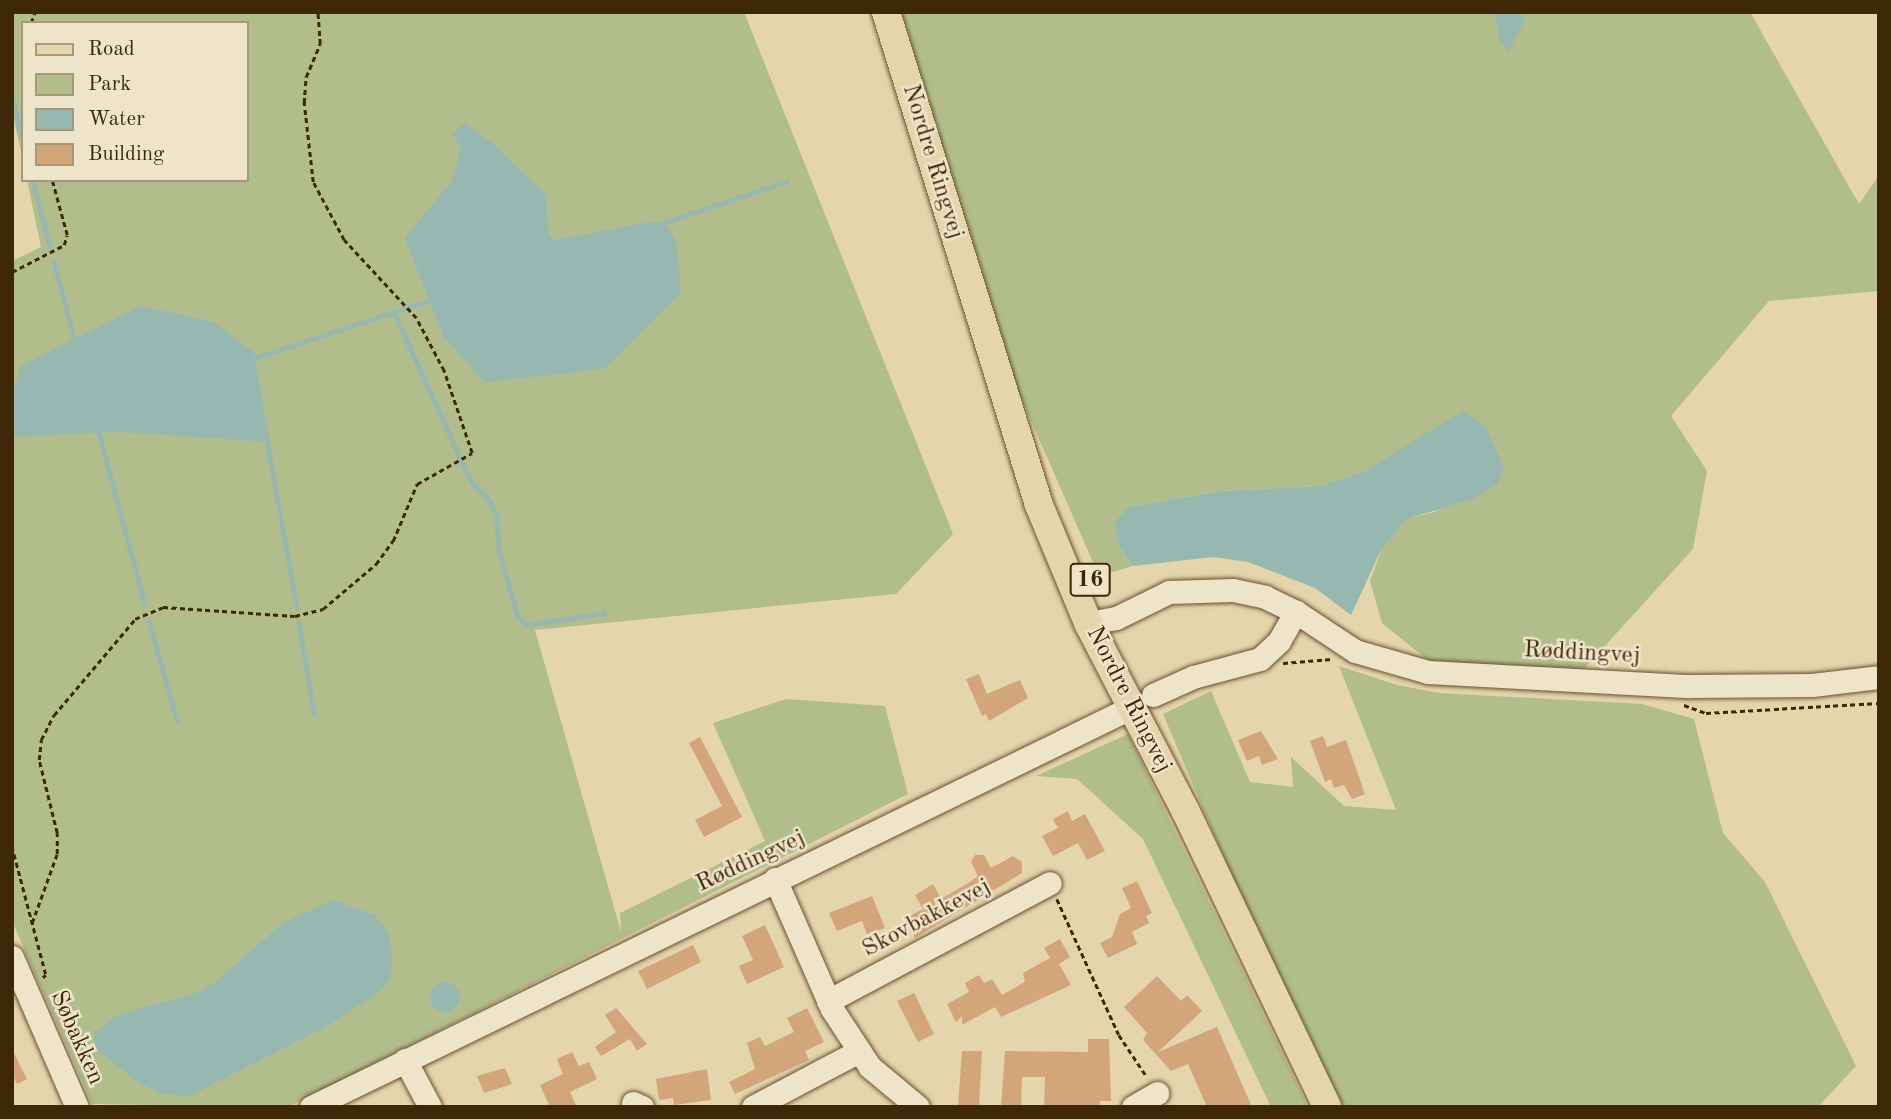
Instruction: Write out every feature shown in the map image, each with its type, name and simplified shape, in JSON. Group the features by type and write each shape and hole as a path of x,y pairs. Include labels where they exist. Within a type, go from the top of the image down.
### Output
{"main road":[{"name":"Nordre Ringvej","path":"886,12 991,351 1099,617 1185,810 1327,1107"}],"street":[{"name":"Røddingvej","path":"1099,617 1156,597 1206,588 1233,590 1265,597 1296,612 1355,651 1428,672 1690,686 1812,685 1879,677"},
{"path":"1153,695 1193,677 1260,659 1279,640 1296,612"},
{"name":"Røddingvej","path":"311,1107 1120,713"},
{"path":"775,879 828,1001 859,1051 870,1067 918,1107"},
{"name":"Skovbakkevej","path":"828,1001 1050,883"},
{"name":"Søbakken","path":"12,957 20,995 77,1107"},
{"path":"753,1107 859,1051"},
{"path":"405,1060 430,1107"},
{"path":"1133,1107 1157,1093"}],"path":[{"path":"32,923 57,854 57,833 39,760 41,740 54,715 135,619 163,607 295,616 323,609 376,564 393,541 417,484 467,458 472,445 449,384 411,313 331,219 313,182 306,127 306,78 320,44 318,12"},
{"path":"12,272 64,246 67,235 53,182"},
{"path":"12,846 46,975 20,995"},
{"path":"1050,883 1119,1035 1157,1093"}],"green space":[{"path":"12,12 744,12 953,534 896,594 535,630 621,932 620,913 765,841 713,723 786,699 885,706 908,794 288,1107 92,1104 12,921 12,261 41,247 27,182 248,182 248,21 21,21 21,151 12,111"},
{"path":"901,12 1750,12 1859,204 1879,175 1879,291 1769,301 1671,416 1707,471 1693,549 1583,670 1430,662 1382,623 1370,581 1382,548 1407,519 1437,511 1395,453 1363,472 1319,486 1221,491 1130,507 1119,547 1133,566 1099,576 1011,375"},
{"path":"1339,666 1397,685 1439,693 1642,704 1694,719 1723,833 1765,882 1856,1066 1818,1107 1342,1107 1239,893 1163,714 1211,691 1250,782 1293,787 1291,757 1344,806 1396,810"},
{"path":"1128,734 1308,1107 1271,1107 1143,839 1077,779 1036,776"}],"water":[{"path":"1494,12 1521,12 1525,19 1509,51 1501,44"},
{"path":"465,123 494,144 546,195 549,235 554,240 650,222 667,226 676,241 681,293 604,369 485,382 443,336 405,238 452,181 461,148 452,133"},
{"path":"141,306 213,322 254,352 270,442 117,432 12,437 12,396 21,366"},
{"path":"1463,411 1485,426 1504,467 1498,484 1472,499 1407,519 1382,548 1351,615 1315,588 1248,562 1213,557 1133,566 1119,547 1115,522 1129,507 1221,491 1319,486 1363,472"},
{"path":"333,900 375,915 388,933 393,960 389,981 371,998 327,1026 188,1097 160,1093 137,1082 95,1048 94,1033 117,1015 197,993 216,982 283,923"},
{"path":"445,982 451,983 459,991 459,1003 451,1011 445,1012 439,1011 431,1003 430,997 431,991 439,983"}],"building":[{"path":"979,674 987,694 1020,680 1028,698 989,721 986,714 982,716 966,679"},
{"path":"1261,731 1278,759 1262,765 1259,756 1247,761 1238,740"},
{"path":"1323,736 1327,747 1346,740 1365,794 1352,799 1344,785 1334,788 1331,779 1325,782 1310,741"},
{"path":"700,737 742,817 704,837 695,820 722,806 689,743"},
{"path":"1068,811 1072,821 1085,814 1105,851 1087,860 1078,843 1053,856 1042,836 1058,828 1053,819"},
{"path":"975,855 984,855 991,868 1013,856 1022,862 1022,873 915,938 904,919 923,909 915,895 933,884 941,899 970,882 978,876 971,862"},
{"path":"1137,881 1152,913 1146,916 1149,923 1132,932 1137,944 1108,958 1100,943 1112,937 1120,914 1131,908 1122,888"},
{"path":"872,896 885,928 867,935 862,921 837,931 829,913"},
{"path":"765,925 784,967 747,984 739,966 753,960 742,936"},
{"path":"1060,939 1070,957 1059,964 1071,985 1001,1017 995,1007 962,1025 962,1016 956,1022 947,1004 969,992 965,983 979,975 984,983 992,979 1002,995 1025,982 1023,973 1050,958 1044,948"},
{"path":"693,945 701,962 647,989 638,971"},
{"path":"1157,976 1181,1001 1187,995 1202,1011 1158,1052 1217,1027 1252,1107 1207,1107 1188,1064 1171,1071 1143,1040 1147,1033 1124,1007"},
{"path":"914,993 934,1034 918,1042 897,1001"},
{"path":"616,1008 647,1044 637,1051 630,1039 601,1056 595,1047 616,1032 605,1015"},
{"path":"807,1008 824,1042 805,1051 809,1060 735,1094 729,1082 755,1069 747,1043 760,1037 765,1046 794,1032 787,1018"},
{"path":"1088,1039 1109,1039 1111,1101 1100,1101 1100,1107 1044,1107 1045,1077 1022,1077 1021,1107 1001,1107 1005,1051 1088,1052"},
{"path":"12,1049 27,1079 17,1084 12,1074"},
{"path":"962,1051 982,1051 979,1107 958,1107"},
{"path":"572,1052 579,1066 589,1062 597,1079 570,1092 577,1107 550,1107 540,1085 563,1074 557,1059"},
{"path":"505,1068 512,1084 484,1093 477,1076"},
{"path":"707,1069 711,1100 674,1105 673,1098 659,1100 656,1079"}],"waterway":[{"path":"12,97 21,131"},
{"path":"654,226 787,181"},
{"path":"34,182 50,246"},
{"path":"54,261 76,345"},
{"path":"252,359 433,299"},
{"path":"394,312 472,483 490,501 497,516 499,549 518,617 526,625 604,613"},
{"path":"98,429 145,604"},
{"path":"267,440 297,607"},
{"path":"149,620 177,720"},
{"path":"299,623 314,714"}]}
